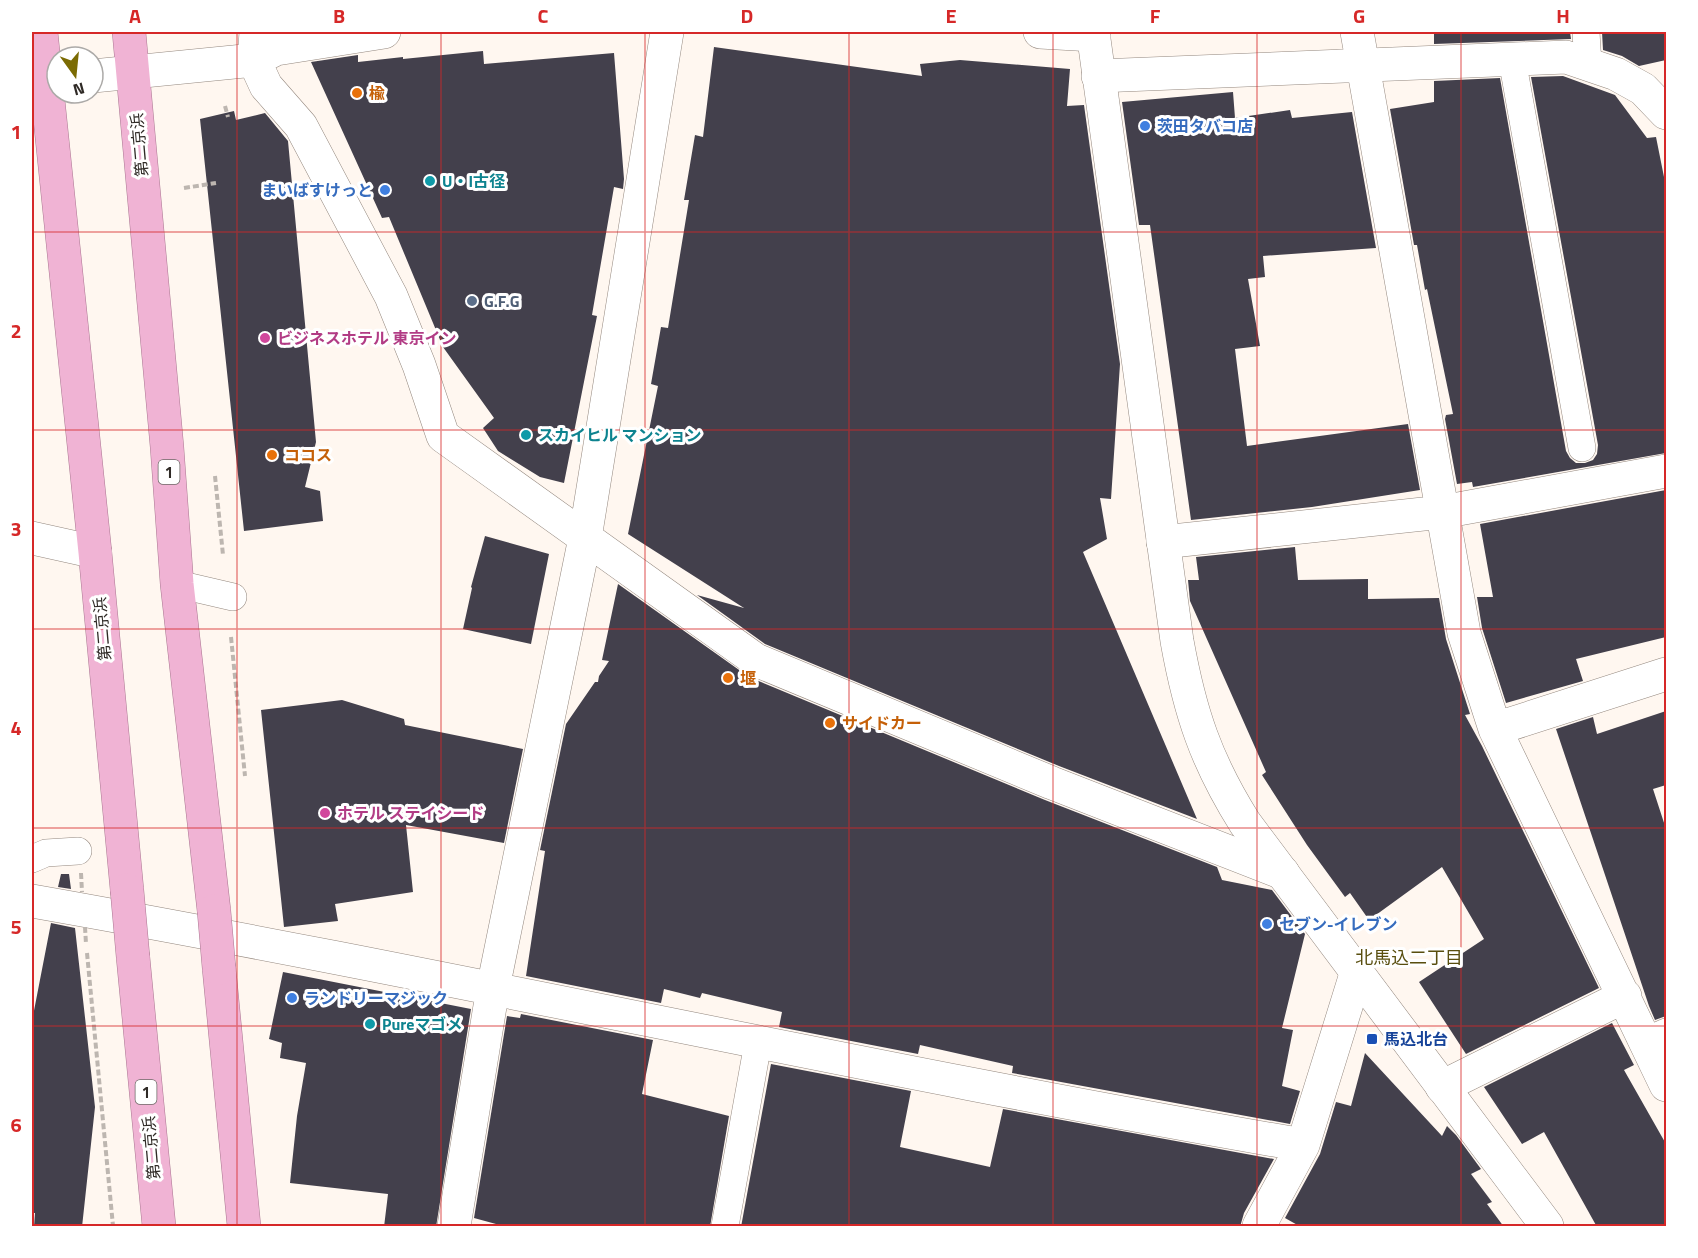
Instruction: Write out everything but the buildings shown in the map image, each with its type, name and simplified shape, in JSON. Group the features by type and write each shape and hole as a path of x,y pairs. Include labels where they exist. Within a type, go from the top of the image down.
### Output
{"highway":[{"name":"第二京浜","path":"41,32 45,49"},
{"name":"第二京浜","path":"129,32 167,447 177,584 214,911 244,1227"},
{"name":"第二京浜","path":"54,105 159,1227"}],"street":[{"path":"105,75 133,73 255,46 276,49 384,32"},
{"path":"454,1227 493,988 585,538 667,32"},
{"path":"1040,32 1093,33 1183,674 1200,737 1228,795 1245,823 1546,1227"},
{"path":"1357,32 1464,633 1496,729 1625,996 1656,1037 1666,1085"},
{"path":"255,46 266,86 301,126 391,296 419,365 443,436 756,660 1052,783 1282,873"},
{"path":"1098,76 1566,57 1616,74 1643,89 1666,113"},
{"path":"1163,542 1442,512 1666,471"},
{"path":"32,538 95,552"},
{"path":"1496,729 1666,674"},
{"path":"32,903 493,988 1120,1114 1303,1145"},
{"path":"1259,1227 1303,1145 1357,972"},
{"path":"1442,1087 1625,996"}],"lane":[{"path":"1586,32 1587,64"},
{"path":"1512,59 1582,448"},
{"path":"177,584 230,597"},
{"path":"32,859 46,853 78,851"},
{"path":"725,1227 758,1043"}],"path":[{"path":"185,200 184,188 216,183"},
{"path":"214,469 230,597 246,786"},
{"path":"86,944 113,1227"}],"place":[{"name":"楡","path":"357,93"},
{"name":"茨田タバコ店","path":"1145,126"},
{"name":"U・I古径","path":"430,181"},
{"name":"まいばすけっと","path":"385,190"},
{"name":"G.F.G","path":"472,301"},
{"name":"ビジネスホテル 東京イン","path":"265,338"},
{"name":"スカイヒル マンション","path":"526,435"},
{"name":"ココス","path":"272,455"},
{"name":"堰","path":"728,678"},
{"name":"サイドカー","path":"830,723"},
{"name":"ホテル ステイシード","path":"325,813"},
{"name":"セブン-イレブン","path":"1267,924"},
{"name":"ランドリーマジック","path":"292,998"},
{"name":"Pureマゴメ","path":"370,1024"},
{"name":"馬込北台","path":"1372,1039"}],"district":[{"name":"北馬込二丁目","path":"1409,957"}]}
